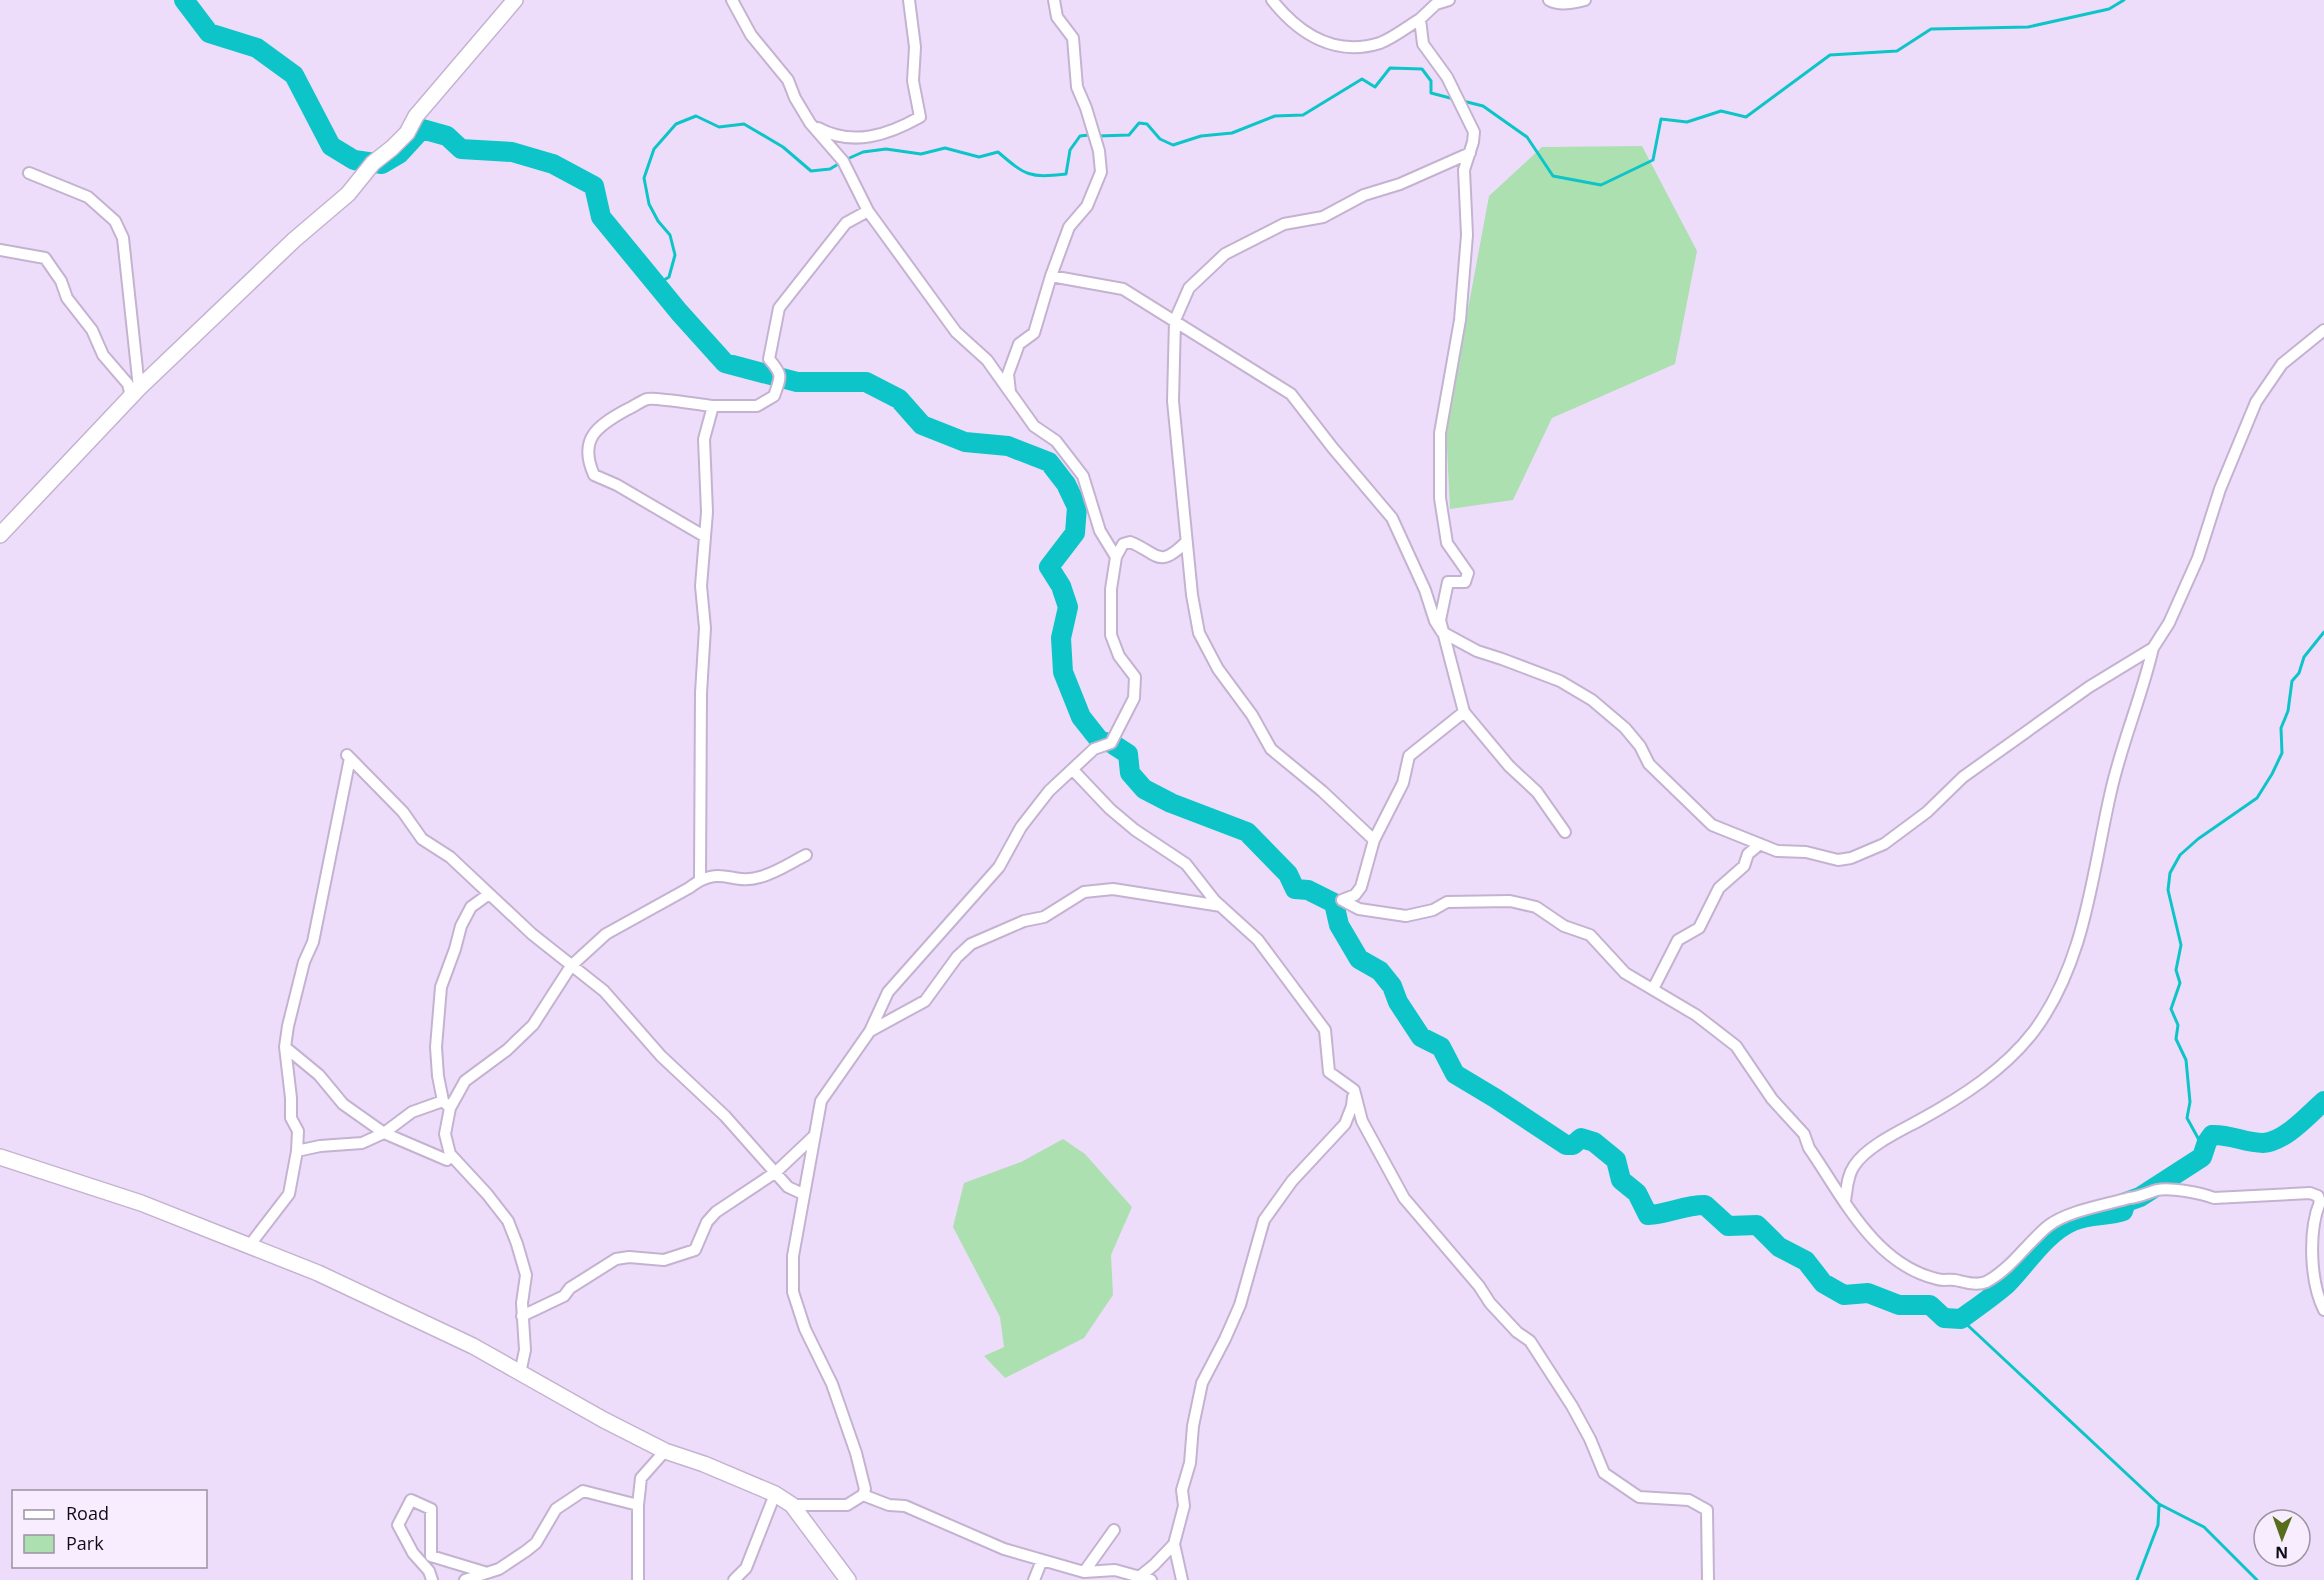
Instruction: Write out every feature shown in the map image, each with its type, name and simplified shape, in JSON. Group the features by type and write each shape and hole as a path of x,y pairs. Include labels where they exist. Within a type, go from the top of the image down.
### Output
{"street":[{"path":"0,536 135,393 294,240 348,194 374,163 407,132 416,116 514,0"},
{"path":"732,0 751,35 788,80 795,98 810,123 843,161 868,211 956,332 987,360 1034,426 1056,441 1083,476 1100,531 1116,557"},
{"path":"810,123 829,134 870,139 897,130 920,117 913,81 915,47 909,0"},
{"path":"1010,392 1008,374 1019,344 1034,333 1069,227 1087,206 1101,172 1099,151 1077,87 1073,38 1057,17 1054,0"},
{"path":"1272,0 1284,16 1303,31 1319,40 1347,48 1381,42 1420,20 1436,4 1449,0"},
{"path":"1549,0 1555,3 1585,0"},
{"path":"1420,20 1423,44 1447,77 1474,132 1464,170 1467,235 1460,320 1440,433 1440,488 1447,543 1468,573 1465,582 1448,582 1440,620 1442,632 1464,712 1509,766 1537,792 1565,832"},
{"path":"1374,840 1322,791 1271,749 1252,715 1218,669 1199,633 1186,542 1173,402 1175,320 1189,288 1225,254 1284,224 1323,217 1364,195 1400,183 1470,153"},
{"path":"29,173 88,197 116,221 123,238 135,393"},
{"path":"704,536 644,500 594,475 588,461 591,435 601,425 648,399 713,406 757,406 774,396 781,378 780,372 769,359 779,308 846,223 868,211"},
{"path":"0,250 45,258 61,281 67,298 92,330 103,354 135,393"},
{"path":"1051,276 1123,289 1291,394 1392,518 1425,590 1435,621 1442,632 1477,651 1560,681 1592,700 1626,728 1640,746 1649,764 1712,825 1777,851 1806,852 1838,861 1884,844 1927,812 1963,777 2089,687 2153,648"},
{"path":"1845,1201 1854,1165 1898,1130 1958,1098 1988,1077 2015,1053 2049,1007 2080,937 2111,791 2153,648 2169,623 2198,558 2220,489 2256,402 2282,364 2324,330"},
{"path":"700,879 701,693 705,628 701,586 707,512 704,439 713,406"},
{"path":"792,1505 847,1505 863,1495 865,1489 850,1433 832,1384 805,1329 793,1292 793,1256 821,1101 870,1031 888,992 999,867 1021,827 1048,791 1094,750 1111,743 1134,698 1135,677 1119,656 1111,636 1111,589 1116,557 1123,544 1130,542 1160,557 1172,556 1186,542"},
{"path":"1464,712 1409,756 1403,783 1374,840 1361,887 1355,895 1342,900 1359,909 1406,916 1433,910 1447,902 1510,901 1536,907 1564,926 1590,935 1625,973 1717,1029 1736,1046 1772,1099 1804,1134 1809,1148 1876,1244 1916,1272 1939,1280 1986,1282 2015,1259 2048,1226 2065,1216 2159,1190 2203,1194 2214,1198 2310,1193 2321,1196 2316,1212 2311,1248 2324,1310"},
{"path":"249,1246 289,1194 297,1151 297,1131 291,1118 285,1047 304,962 313,942 347,755 403,812 422,839 450,857 532,934 603,991 661,1056 694,1086 788,1187 803,1194"},
{"path":"1073,770 1110,809 1135,830 1186,864 1215,901 1258,940 1325,1030 1329,1071 1354,1090 1362,1121 1404,1198 1479,1286 1490,1303 1517,1332 1530,1341 1572,1406 1590,1439 1604,1473 1639,1497 1689,1500 1707,1510 1708,1580"},
{"path":"1653,989 1678,940 1699,928 1719,888 1744,866 1748,854 1760,844"},
{"path":"297,1151 320,1146 362,1143 384,1133 412,1112 447,1104 465,1081 507,1050 533,1025 571,966 606,934 689,888 700,879 719,875 743,879 759,878 806,855"},
{"path":"870,1031 925,1001 957,957 971,944 1024,921 1044,917 1084,892 1113,889 1224,907"},
{"path":"489,894 471,908 460,926 455,949 441,987 436,1047 438,1076 447,1104 445,1134 450,1154 508,1221 526,1275 522,1303 525,1350 520,1374"},
{"path":"285,1047 320,1075 343,1104 384,1133 447,1160"},
{"path":"1139,1577 1154,1565 1173,1544 1184,1506 1182,1490 1190,1463 1193,1426 1202,1383 1240,1305 1264,1220 1292,1181 1345,1124 1352,1106 1354,1090"},
{"path":"522,1316 564,1296 570,1288 616,1259 629,1257 664,1260 695,1250 707,1222 716,1212 776,1172 813,1137"},
{"path":"0,1157 141,1203 386,1304 473,1346 604,1420 665,1450 775,1494 792,1505 848,1580"},
{"path":"638,1580 638,1505 641,1478 665,1450"},
{"path":"465,1580 499,1569 526,1551 536,1543 556,1509 583,1491 638,1505"},
{"path":"734,1580 746,1568 775,1494"},
{"path":"863,1495 889,1505 905,1506 1004,1549 1084,1572 1115,1570 1151,1580"},
{"path":"431,1556 431,1509 411,1500 398,1525 414,1553 429,1570 432,1580"},
{"path":"1084,1572 1114,1530"},
{"path":"1173,1544 1182,1580"},
{"path":"414,1553 484,1572"},
{"path":"1034,1580 1042,1560"}],"green space":[{"path":"1642,146 1697,251 1675,364 1552,418 1513,500 1450,509 1446,427 1489,196 1542,147"},
{"path":"1063,1139 1085,1154 1132,1207 1111,1255 1113,1295 1084,1338 1005,1378 984,1356 1004,1347 1000,1317 953,1227 964,1183 1021,1162"}],"waterway":[{"path":"184,0 209,33 257,48 294,75 331,146 354,160 382,164 399,154 422,129 447,136 461,149 512,152 553,164 594,186 601,217 679,312 725,363 797,382 866,382 899,399 922,425 965,442 1008,446 1049,462 1066,484 1077,507 1075,533 1049,567 1061,586 1068,607 1061,638 1063,672 1081,717 1100,741 1111,743 1128,754 1130,773 1144,789 1171,803 1247,832 1288,874 1295,889 1308,890 1334,903 1339,925 1359,959 1380,971 1392,986 1398,1002 1421,1037 1441,1047 1455,1074 1566,1145 1573,1145 1581,1138 1594,1142 1616,1160 1621,1180 1637,1193 1648,1215 1705,1205 1728,1226 1757,1225 1779,1247 1806,1261 1823,1283 1844,1295 1868,1293 1899,1305 1930,1305 1944,1318 1961,1319 2006,1285 2037,1250 2063,1226 2079,1219 2123,1211 2126,1202 2140,1197 2202,1157 2212,1135 2256,1143 2271,1141 2288,1133 2324,1101"},
{"path":"1463,101 1483,106 1527,137 1553,176 1601,185 1653,160 1661,119 1687,122 1721,111 1746,117 1830,55 1897,51 1931,29 2028,27 2109,9 2124,0"},
{"path":"1098,136 1129,135 1139,123 1147,124 1160,139 1173,145 1201,136 1232,133 1275,116 1303,115 1362,79 1375,87 1390,68 1422,69 1431,81 1431,93 1454,99"},
{"path":"656,285 669,277 675,255 670,235 658,221 649,204 644,178 654,149 676,124 696,116 719,127 744,124 783,147 811,171 830,169 840,163"},
{"path":"845,160 863,152 886,149 921,154 945,148 979,157 998,152 1029,174 1044,176 1066,174 1070,150 1080,136 1089,135"},
{"path":"2204,1149 2187,1118 2190,1102 2186,1060 2176,1039 2178,1025 2171,1009 2180,983 2176,970 2181,945 2168,890 2170,873 2180,855 2198,839 2257,798 2282,753 2281,728 2288,711 2292,681 2299,673 2304,657 2324,632"},
{"path":"1961,1319 2159,1504 2204,1527 2257,1580"},
{"path":"2137,1580 2158,1525 2159,1505"}]}
